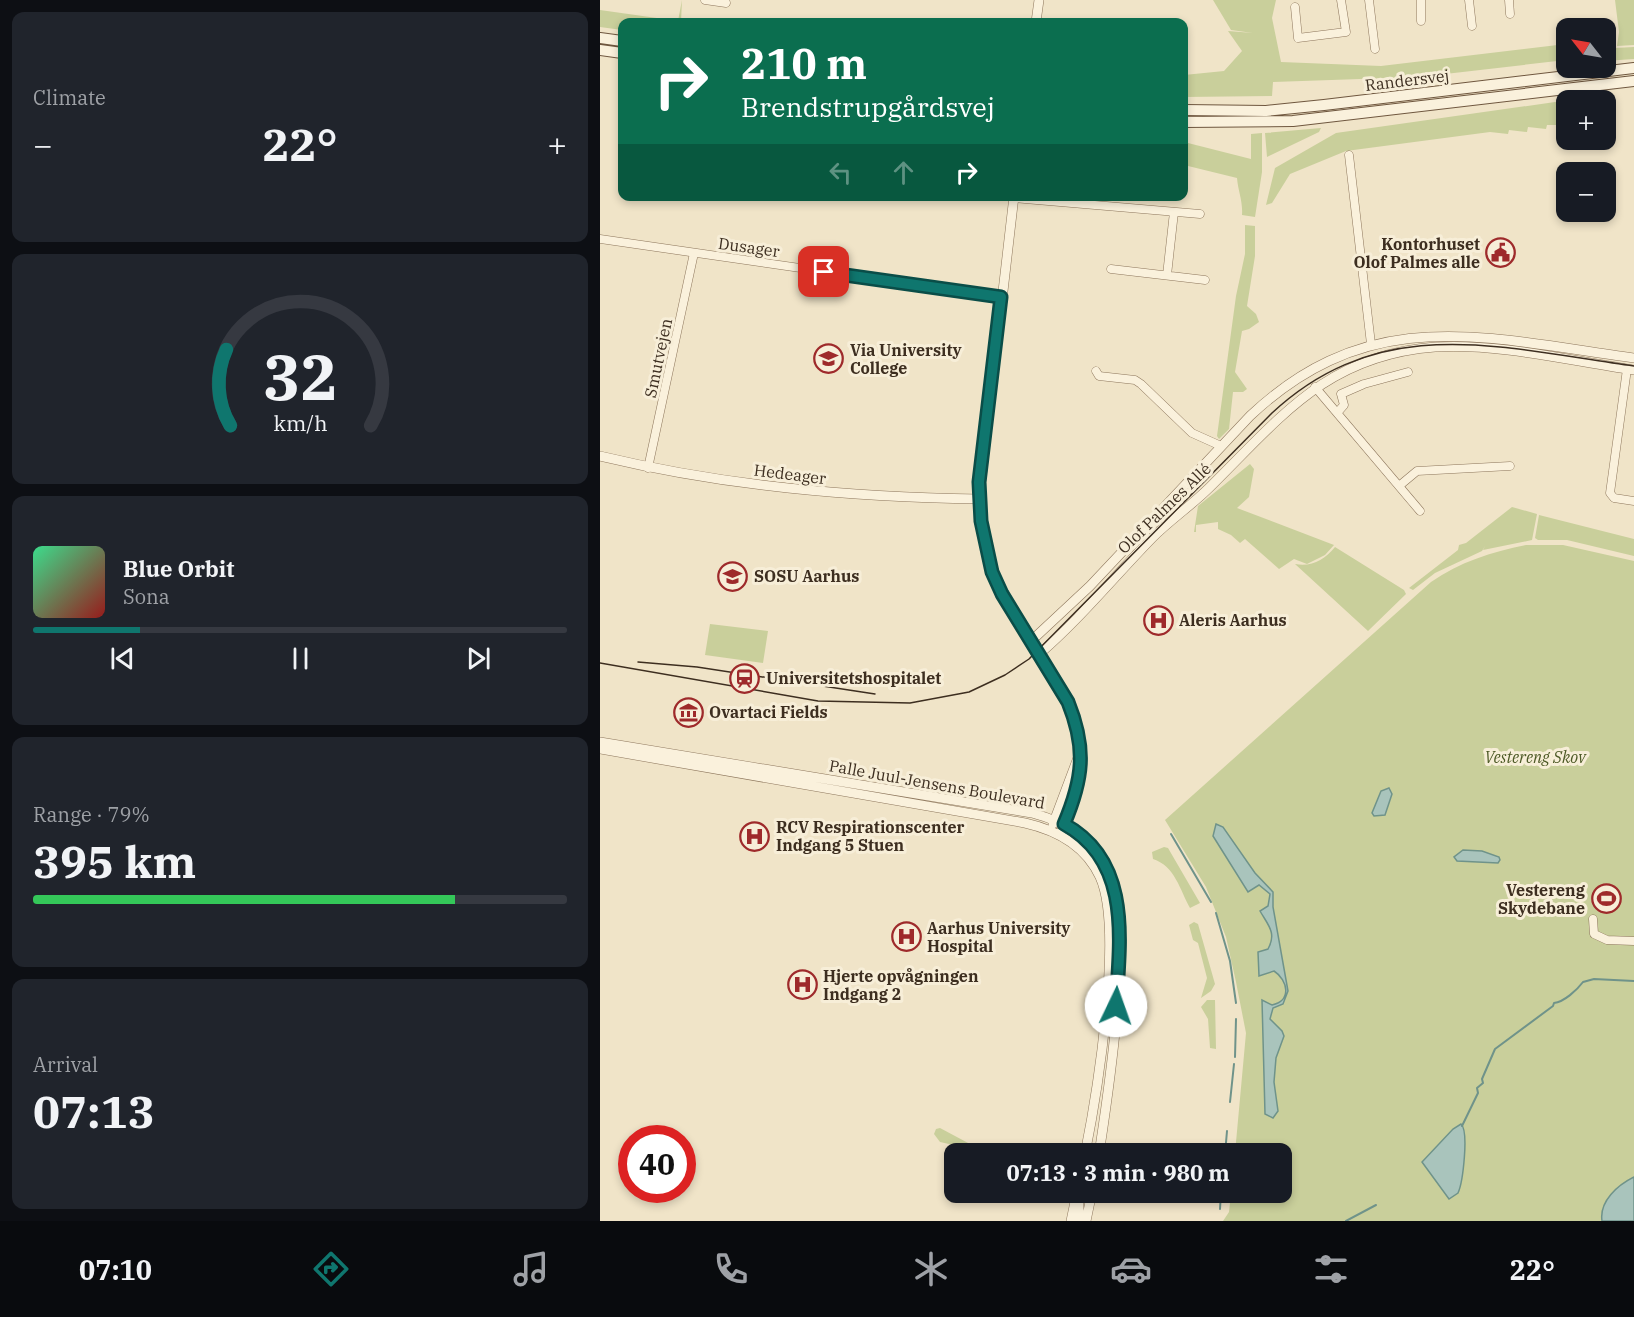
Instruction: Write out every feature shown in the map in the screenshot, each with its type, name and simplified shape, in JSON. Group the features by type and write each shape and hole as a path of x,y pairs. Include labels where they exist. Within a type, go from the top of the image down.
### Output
{"main road":[{"path":"600,38 618,40"},
{"path":"600,50 618,52"},
{"name":"Randersvej","path":"1188,110 1266,111 1634,69"},
{"name":"Randersvej","path":"1188,122 1268,122 1323,118 1634,81"}],"street":[{"path":"705,0 726,3"},
{"path":"1037,18 1039,0"},
{"path":"1295,7 1298,38 1346,32 1341,0"},
{"path":"1369,0 1375,49"},
{"path":"1421,0 1421,21"},
{"path":"1469,0 1473,26"},
{"path":"1509,0 1510,14"},
{"path":"1349,155 1371,344"},
{"path":"1013,201 979,500 982,531 992,572 1038,656 1068,702 1076,726 1081,770 1074,801 1057,826"},
{"path":"1056,201 1200,214"},
{"path":"1167,276 1174,212"},
{"name":"Dusager","path":"600,240 1001,297"},
{"name":"Smutvejen","path":"648,468 693,253"},
{"path":"1111,269 1205,280"},
{"name":"Olof Palmes Allé","path":"1030,642 1097,579 1261,405 1296,378 1336,357 1371,344 1411,336 1458,335 1634,358"},
{"name":"Olof Palmes Allé","path":"1038,656 1151,539 1210,487 1275,419 1315,387 1374,359 1435,347 1475,347 1630,369 1610,492 1614,498 1634,501"},
{"name":"Olof Palmes Allé","path":"1096,371 1099,376 1135,380 1192,433 1221,446"},
{"path":"1337,412 1344,405 1341,394 1364,384 1408,372"},
{"path":"1315,387 1420,511"},
{"name":"Hedeager","path":"600,456 648,468 800,491 884,498 979,500"},
{"path":"1399,486 1417,471 1510,466"},
{"name":"Palle Juul-Jensens Boulevard","path":"600,742 955,803 1016,810 1085,838 1104,861 1114,883 1118,904 1115,1024 1100,1143"},
{"name":"Palle Juul-Jensens Boulevard","path":"600,749 985,815 1026,817 1057,826 1095,868 1104,887 1108,919 1104,1021 1095,1104 1087,1143"},
{"path":"1057,826 1080,750"},
{"path":"1593,919 1594,934 1599,937 1634,941"},
{"path":"1071,1221 1075,1203"},
{"path":"1078,1203 1079,1221"},
{"path":"1086,1221 1090,1203"}],"green space":[{"path":"682,0 681,18 679,18"},
{"path":"1213,0 1276,0 1272,18 1281,62 1381,66 1556,45 1556,61 1419,77 1273,82 1272,96 1188,97 1188,75 1224,71 1242,51 1228,31 1253,33 1231,30"},
{"path":"1615,0 1634,0 1634,45 1617,46 1619,32"},
{"path":"600,10 657,18 618,18 618,29 600,27"},
{"path":"1634,47 1634,59 1616,60 1616,48"},
{"path":"1556,102 1556,125 1547,125 1546,129 1528,127 1527,132 1509,130 1508,134 1490,132 1346,151 1290,174 1272,203 1266,205 1275,168 1336,133"},
{"path":"1321,128 1319,132 1267,157 1265,133"},
{"path":"1262,133 1262,172 1255,217 1242,215 1237,178 1188,166 1188,143 1251,159 1251,134"},
{"path":"1245,225 1255,226 1255,256 1247,306 1256,314 1259,322 1242,331 1235,372 1247,389 1243,392 1233,392 1229,429 1219,439 1217,436 1236,296 1245,254"},
{"path":"1250,464 1254,469 1249,497 1237,508 1334,545 1325,555 1307,564 1294,559 1279,569 1245,539 1240,543 1231,535 1218,529 1218,522 1196,525 1196,532 1194,532 1198,506"},
{"path":"1512,507 1537,514 1532,540 1483,550 1485,546 1482,551 1435,573 1413,590 1409,588 1458,550 1459,545 1466,543"},
{"path":"1539,515 1634,539 1634,556 1567,540 1538,540 1535,538"},
{"name":"Vestereng Skov","path":"1526,545 1563,545 1634,561 1634,1177 1611,1194 1603,1207 1602,1221 1223,1221 1229,1212 1230,1203 1292,1203 1292,1143 1236,1143 1246,1033 1236,982 1226,937 1206,887 1165,820 1431,582 1453,569 1500,551"},
{"path":"1335,547 1404,590 1406,594 1368,631 1295,564 1317,562"},
{"path":"710,624 768,631 763,663 705,655"},
{"path":"1164,847 1168,848 1200,903 1190,908 1172,873 1167,867 1153,859 1152,852"},
{"path":"1194,922 1198,924 1215,984 1211,991 1201,998 1207,978 1198,943 1193,940 1189,925"},
{"path":"1207,1000 1215,1000 1216,1049 1210,1048 1208,1019 1201,1007"},
{"path":"940,1128 968,1143 940,1142 934,1134 936,1129"}],"water":[{"path":"1389,788 1392,794 1385,815 1374,816 1372,813 1381,791"},
{"path":"1216,824 1223,827 1255,873 1273,892 1273,907 1288,991 1283,1004 1273,1008 1270,1019 1284,1036 1276,1058 1274,1082 1278,1111 1273,1118 1265,1114 1262,1000 1272,1005 1278,1003 1283,999 1286,990 1279,975 1274,971 1259,976 1258,952 1268,949 1272,938 1270,929 1260,911 1268,906 1270,894 1259,885 1248,892 1213,836"},
{"path":"1463,850 1482,851 1499,857 1500,860 1498,863 1457,861 1454,857"},
{"path":"1461,1124 1465,1136 1462,1179 1458,1193 1449,1199 1422,1162 1453,1129"},
{"path":"1634,1177 1634,1221 1602,1221 1603,1207 1611,1194"}],"waterway":[{"path":"1171,834 1211,902"},
{"path":"1216,913 1230,961 1236,1003"},
{"path":"1462,1126 1478,1093 1477,1088 1483,1083 1482,1079 1495,1049 1554,1003 1570,995 1583,982 1594,979 1634,981"},
{"path":"1235,1057 1236,1019"},
{"path":"1230,1102 1234,1064"},
{"path":"1226,1143 1227,1131"},
{"path":"1220,1203 1220,1209"},
{"path":"1346,1221 1376,1205"}],"tram line":[{"path":"600,663 818,701 910,703 969,692 1005,675 1029,659 1272,413 1314,381 1356,360 1400,349 1445,344 1537,351 1634,366"},
{"path":"638,662 697,667 875,694"}],"place":[{"name":"Kontorhuset Olof Palmes alle","path":"1501,253"},
{"name":"Via University College","path":"829,359"},
{"name":"SOSU Aarhus","path":"733,576"},
{"name":"Aleris Aarhus","path":"1158,620"},
{"name":"Universitetshospitalet","path":"745,678"},
{"name":"Ovartaci Fields","path":"688,712"},
{"name":"RCV Respirationscenter Indgang 5 Stuen","path":"755,836"},
{"name":"Vestereng Skydebane","path":"1606,899"},
{"name":"Aarhus University Hospital","path":"906,937"},
{"name":"Hjerte opvågningen Indgang 2","path":"802,985"}],"route":[{"path":"824,272 1001,297 979,482 981,521 992,572 1002,594 1068,702 1078,733 1081,770 1074,801 1064,824 1085,838 1096,849 1111,874 1116,890 1119,927 1116,1006"}]}
